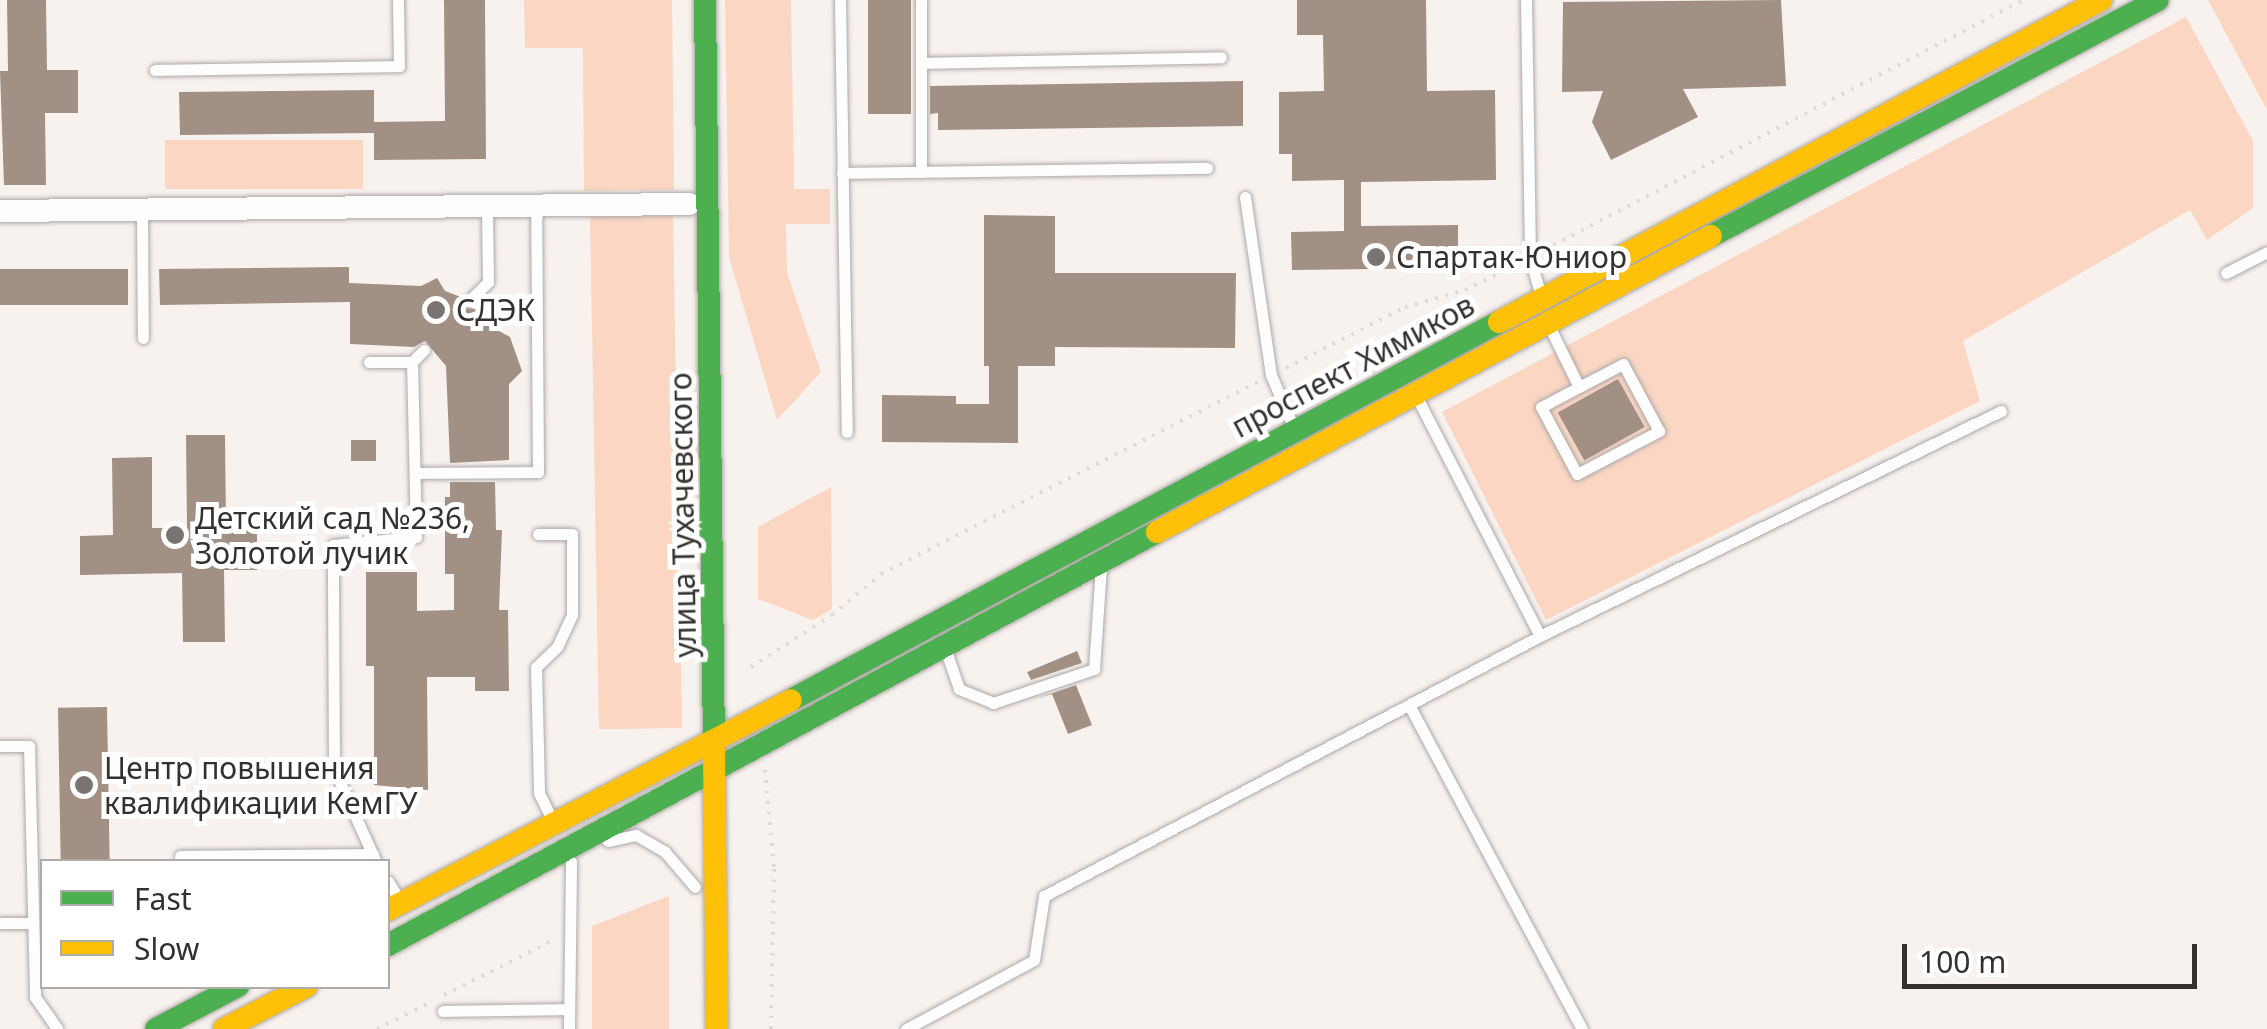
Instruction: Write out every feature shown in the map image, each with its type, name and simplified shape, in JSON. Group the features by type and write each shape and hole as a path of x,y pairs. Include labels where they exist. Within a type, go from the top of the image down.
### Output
{"main road":[{"name":"улица Тухачевского","path":"684,0 689,204 694,1029"},
{"name":"улица Тухачевского","path":"705,0 717,738 717,1029"},
{"name":"проспект Химиков","path":"1545,311 2101,0"},
{"name":"проспект Химиков","path":"390,945 1101,562 1409,383 2158,0"},
{"name":"проспект Химиков","path":"395,906 1295,430 1409,383"},
{"path":"156,1029 232,989"},
{"path":"224,1029 302,989"}],"street":[{"path":"0,211 689,204"}],"lane":[{"path":"155,70 398,66 398,0"},
{"path":"840,0 847,432"},
{"path":"921,0 921,172"},
{"path":"1526,0 1530,258 1545,311 1579,387"},
{"path":"921,63 1222,57"},
{"path":"842,172 1208,168"},
{"path":"1245,197 1271,375 1295,430"},
{"path":"470,301 488,282 487,206"},
{"path":"416,474 538,472 536,206"},
{"path":"142,210 143,338"},
{"path":"2226,273 2267,252"},
{"path":"369,362 412,362 424,350"},
{"path":"180,856 374,858 334,768 333,544 416,537 412,362"},
{"path":"1623,364 1659,430 1577,474 1541,407 1579,387 1623,364"},
{"path":"1409,383 1540,636"},
{"path":"906,1029 1034,960 1044,896 1540,636 2001,411"},
{"path":"538,534 572,534 572,615 557,647 536,668 539,792 554,824"},
{"path":"944,647 959,689 992,703 1094,669 1101,562"},
{"path":"1409,705 1582,1029"},
{"path":"0,746 28,746 35,996 57,1029"},
{"path":"544,860 571,862 612,839 636,836 665,852 695,887"},
{"path":"569,1029 571,862"},
{"path":"0,923 30,923"},
{"path":"444,1011 570,1009"}],"path":[{"path":"751,667 832,615 881,574 1405,307 1465,290 1530,258 2023,0"},
{"path":"764,760 774,869 772,1029"},
{"path":"377,1029 571,932"}],"shaded area":[{"path":"524,0 672,0 674,190 584,191 583,48 525,48"},
{"path":"725,0 791,0 794,189 830,189 830,224 786,224 787,273 821,372 777,420 729,257"},
{"path":"2208,0 2267,0 2267,110"},
{"path":"2186,17 2253,141 2253,208 2207,240 2190,210 1963,341 1980,401 1546,620 1442,412"},
{"path":"165,140 363,140 363,189 165,189"},
{"path":"673,215 682,728 599,729 590,216"},
{"path":"831,487 832,609 813,620 758,599 758,527"},
{"path":"669,896 669,1029 592,1029 592,926"}],"building":[{"path":"7,0 46,0 47,70 78,70 78,113 45,113 46,185 4,185 0,71 8,71"},
{"path":"444,0 485,0 486,159 374,160 374,133 180,135 179,92 374,90 374,122 445,121"},
{"path":"868,0 911,0 911,114 868,114"},
{"path":"1297,0 1426,0 1427,91 1495,90 1496,180 1361,182 1361,226 1458,225 1458,268 1292,270 1291,232 1344,231 1344,180 1292,181 1292,154 1279,154 1279,92 1324,91 1323,35 1297,35"},
{"path":"1781,0 1786,86 1683,89 1698,117 1611,160 1592,122 1603,91 1562,92 1563,2"},
{"path":"1243,81 1243,126 938,130 938,113 930,114 930,86"},
{"path":"984,215 1055,216 1055,273 1236,273 1235,348 1055,347 1055,366 1018,366 1018,443 882,442 882,395 956,396 956,404 989,404 989,366 984,366"},
{"path":"349,267 349,283 421,286 437,278 445,291 461,297 463,308 484,309 499,331 510,337 522,371 509,384 509,460 450,463 446,366 425,341 414,347 350,344 350,302 160,305 159,269"},
{"path":"0,269 128,269 128,305 0,305"},
{"path":"1618,379 1645,427 1584,461 1558,412"},
{"path":"186,435 225,435 226,527 257,527 257,570 224,570 225,642 183,642 182,573 80,575 80,536 113,535 112,458 152,457 152,528 187,528"},
{"path":"351,440 376,440 376,461 351,461"},
{"path":"450,482 495,482 496,530 502,530 499,610 508,610 509,691 475,691 475,677 427,677 428,790 374,785 374,666 366,666 366,572 417,572 417,611 454,610 454,574 445,574 445,497 450,497"},
{"path":"1077,651 1082,663 1031,680 1027,672"},
{"path":"1076,685 1092,725 1068,734 1052,694 1038,698"},
{"name":"Центр повышения квалификации КемГУ","path":"107,707 110,859 61,859 58,708"}],"traffic: fast":[{"path":"705,0 714,750"},
{"path":"1711,236 2158,0"},
{"path":"791,700 1499,322"},
{"path":"390,944 1157,532"},
{"path":"156,1029 232,989"}],"traffic: slow":[{"path":"1499,322 2101,0"},
{"path":"1157,532 1711,236"},
{"path":"390,909 791,700"},
{"path":"714,750 717,1029"},
{"path":"224,1029 301,989"}],"place":[{"name":"Спартак-Юниор","path":"1376,257"},
{"name":"СДЭК","path":"436,310"},
{"name":"Детский сад №236, Золотой лучик","path":"175,535"},
{"name":"Центр повышения квалификации КемГУ","path":"84,785"}]}
